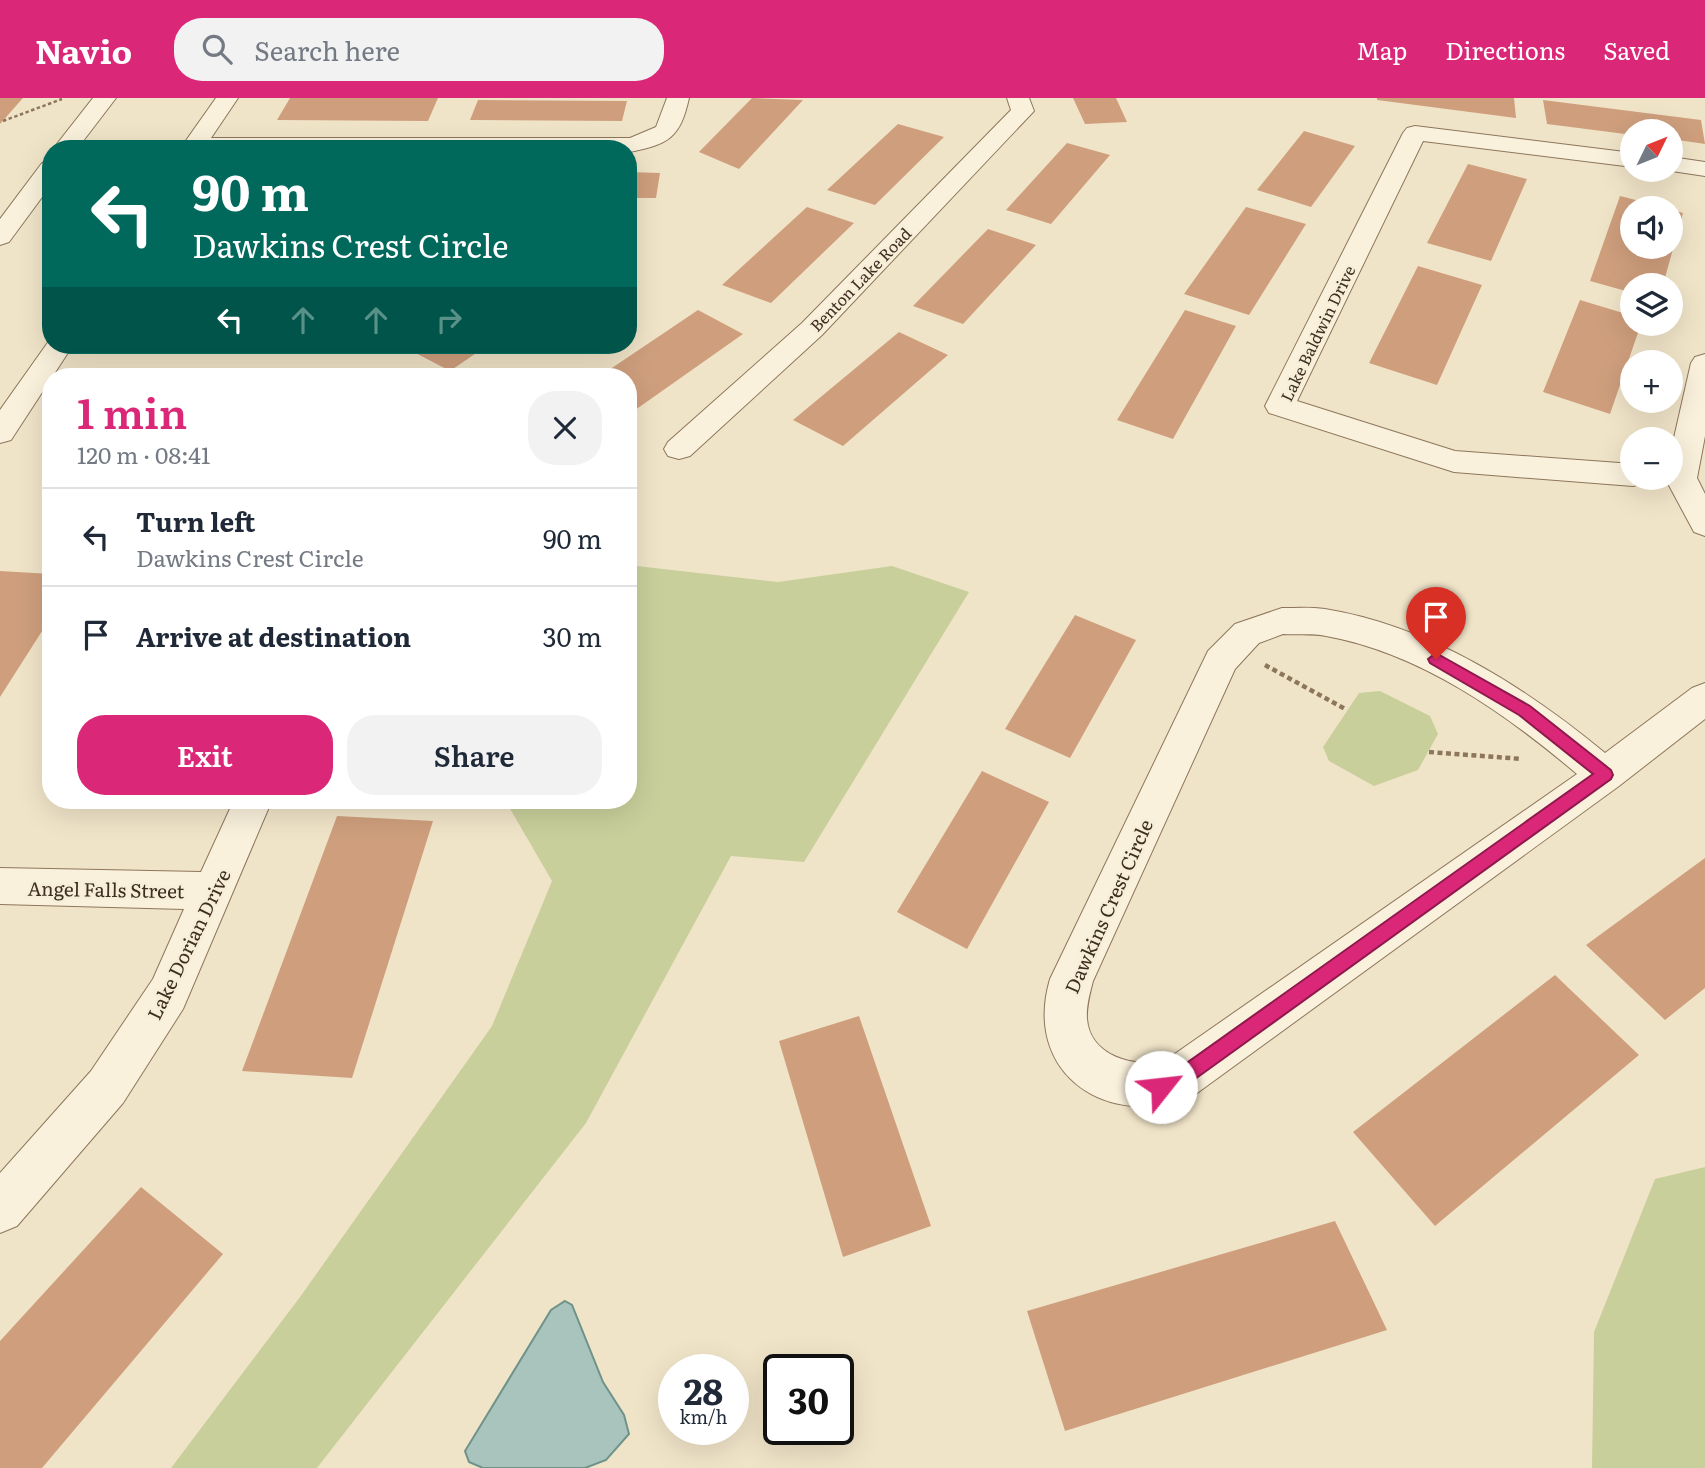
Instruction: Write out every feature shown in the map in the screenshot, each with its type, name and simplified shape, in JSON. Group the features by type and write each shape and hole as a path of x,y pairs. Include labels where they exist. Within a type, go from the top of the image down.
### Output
{"street":[{"path":"72,140 104,98"},
{"path":"198,140 227,98"},
{"path":"637,144 655,140 672,125 678,98"},
{"name":"Benton Lake Road","path":"679,449 813,329 1023,111 1018,98"},
{"name":"Lake Baldwin Drive","path":"1620,158 1415,133 1280,406 1454,461 1620,474"},
{"path":"1684,166 1705,169"},
{"path":"0,237 42,179"},
{"path":"0,196 29,196"},
{"path":"1683,450 1705,363"},
{"path":"0,433 42,370"},
{"path":"1683,489 1705,524"},
{"path":"1230,646 1253,629 1273,622 1296,620 1317,621 1393,641 1436,659 1525,711 1605,775"},
{"name":"Dawkins Crest Circle","path":"1230,646 1072,979 1065,1001 1065,1023 1071,1044 1080,1056 1099,1072 1127,1085 1161,1087 1177,1080 1605,775 1705,698"},
{"name":"Lake Dorian Drive","path":"0,1209 107,1087 137,1044 168,994 249,809"},
{"name":"Angel Falls Street","path":"0,887 213,891"}],"path":[{"path":"3,121 66,98"},
{"path":"1230,646 1347,710"},
{"path":"1429,752 1531,760"}],"green space":[{"path":"637,566 778,582 892,566 969,592 804,862 731,856 586,1123 317,1468 171,1468 300,1297 492,1026 552,881 510,809 637,809"},
{"path":"1380,691 1430,716 1438,734 1418,770 1374,786 1329,761 1323,747 1359,693"},
{"path":"1705,1167 1705,1468 1592,1468 1594,1332 1655,1179"}],"water":[{"path":"565,1301 572,1305 603,1382 624,1415 629,1434 606,1460 585,1468 483,1468 469,1462 465,1451 551,1310"}],"building":[{"path":"0,98 23,98 0,124"},
{"path":"290,98 438,98 428,121 277,120"},
{"path":"752,98 803,100 739,169 699,152"},
{"path":"1073,98 1116,98 1127,122 1085,124"},
{"path":"1514,98 1516,118 1377,100"},
{"path":"478,100 627,101 622,121 470,120"},
{"path":"1543,100 1701,120 1705,144 1684,141 1684,119 1620,119 1620,133 1547,124"},
{"path":"898,124 944,137 875,205 827,190"},
{"path":"1304,131 1355,146 1311,207 1257,190"},
{"path":"1067,143 1110,155 1051,224 1006,210"},
{"path":"1468,164 1527,179 1491,261 1427,243"},
{"path":"637,172 660,173 656,198 637,198"},
{"path":"1620,196 1620,259 1670,259 1666,273 1620,273 1620,289 1590,281"},
{"path":"807,207 854,223 771,303 722,285"},
{"path":"1246,207 1306,224 1249,315 1184,294"},
{"path":"988,229 1036,245 963,324 913,306"},
{"path":"1418,266 1482,285 1437,385 1369,363"},
{"path":"1580,300 1620,312 1620,336 1637,336 1632,350 1620,350 1620,385 1610,414 1543,392"},
{"path":"698,310 743,334 637,409 637,368 612,368 633,354 637,354 637,351"},
{"path":"1185,310 1236,326 1173,439 1117,420"},
{"path":"899,332 948,355 843,446 793,420"},
{"path":"418,354 475,354 454,368 444,368"},
{"path":"0,571 42,573 42,631 0,697"},
{"path":"1075,615 1136,640 1070,758 1005,729"},
{"path":"982,771 1049,802 967,949 897,912"},
{"path":"337,816 433,821 352,1078 242,1071"},
{"path":"1705,858 1705,988 1665,1020 1586,945"},
{"path":"1555,975 1639,1055 1435,1226 1353,1132"},
{"path":"859,1016 931,1226 843,1257 779,1041"},
{"path":"141,1187 223,1254 42,1468 0,1468 0,1341"},
{"path":"1335,1221 1387,1330 1065,1431 1027,1311"}],"route":[{"path":"1161,1087 1177,1080 1605,775 1525,711 1436,659"}]}
